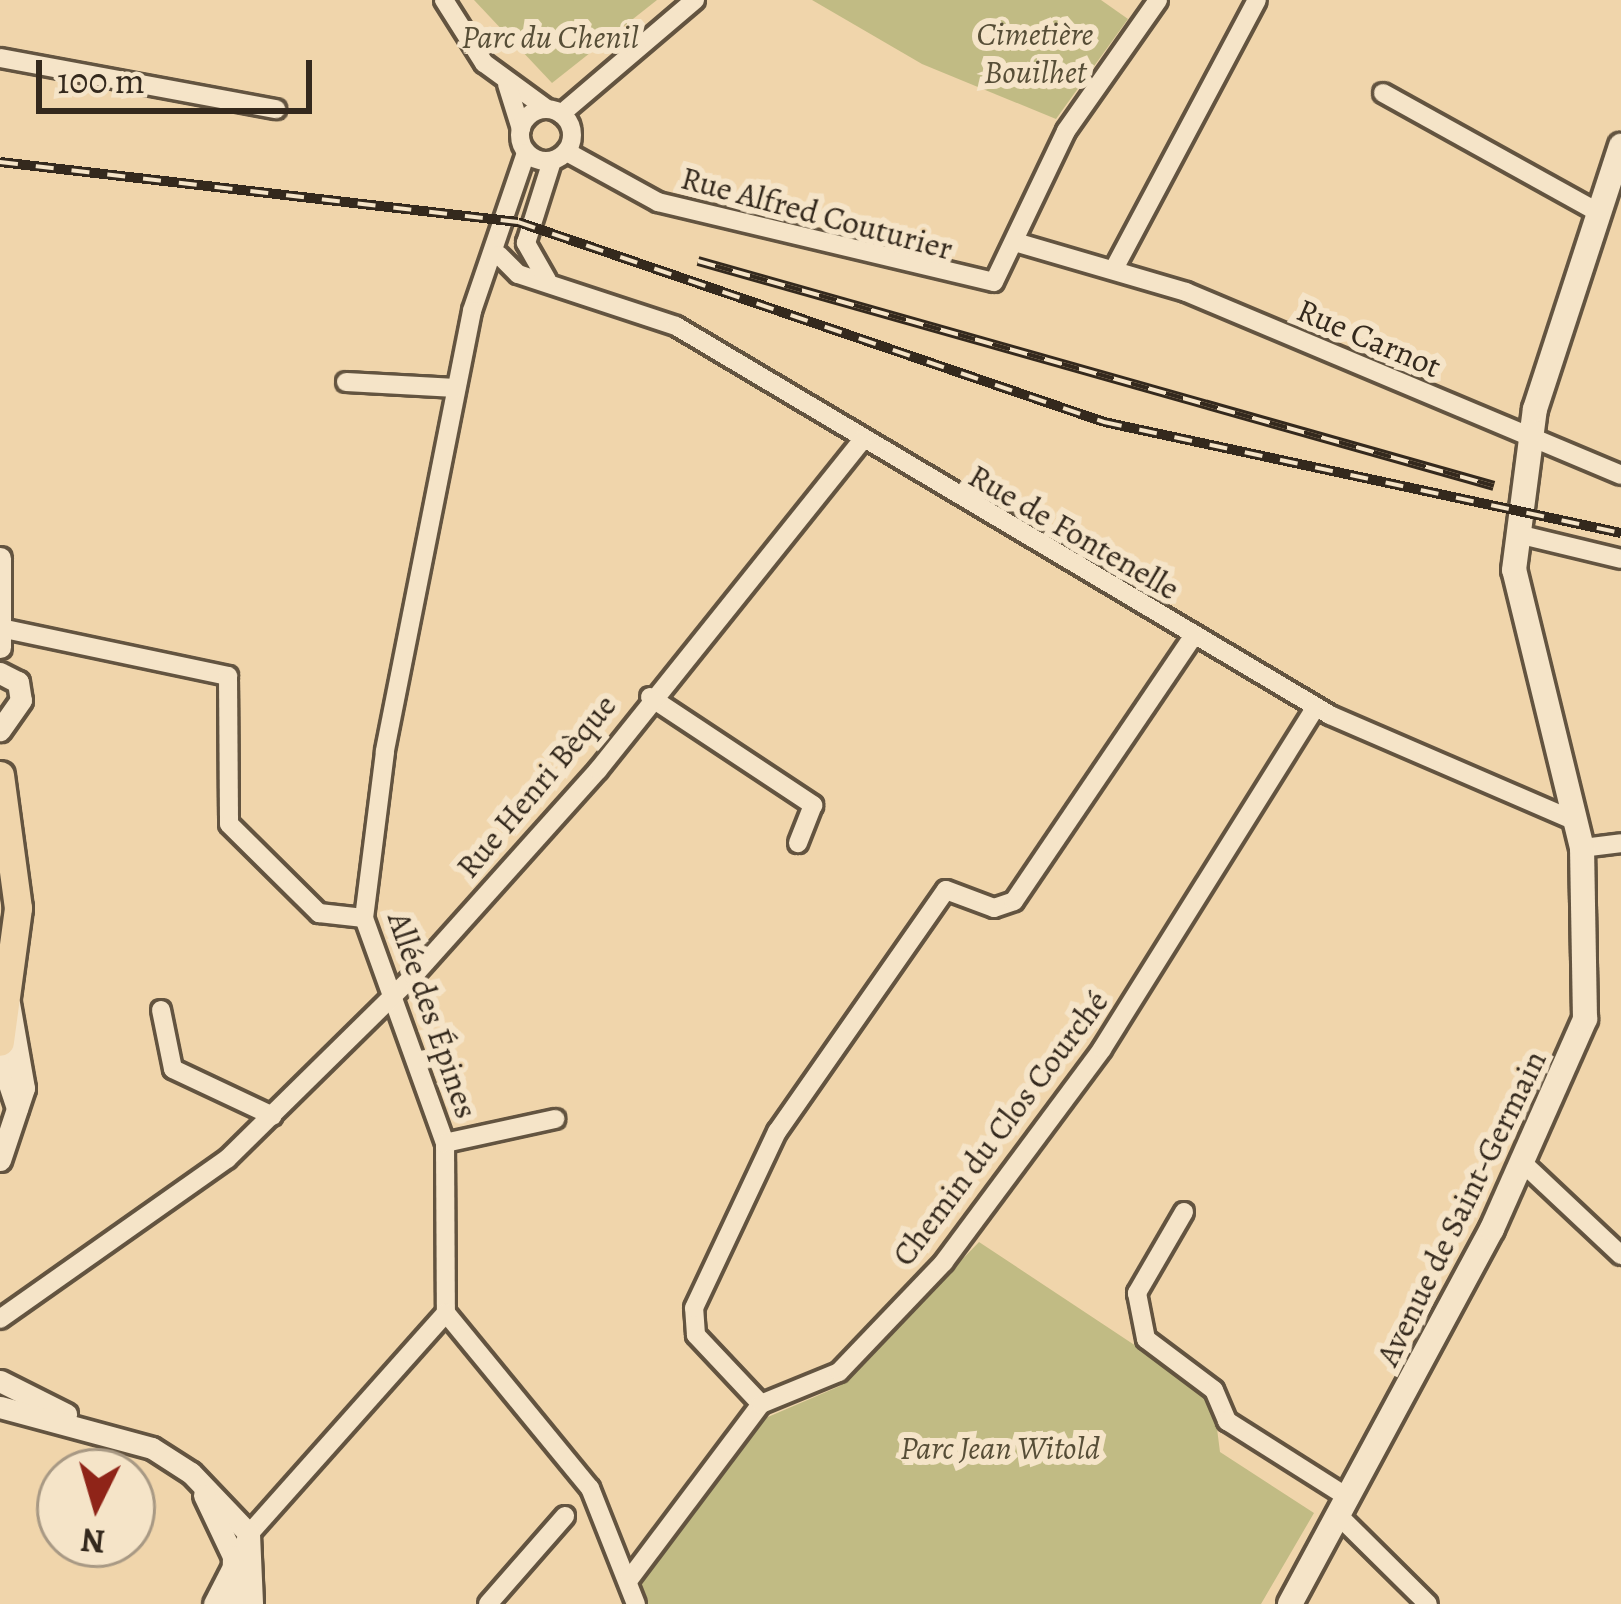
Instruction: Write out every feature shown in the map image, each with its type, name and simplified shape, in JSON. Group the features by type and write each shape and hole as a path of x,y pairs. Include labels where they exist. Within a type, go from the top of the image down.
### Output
{"main road":[{"name":"Avenue de Saint-Germain","path":"1290,1604 1524,1164 1585,1019 1582,848 1514,586 1531,434 1621,146"},
{"path":"0,775 18,908 9,1004 0,1042"}],"street":[{"path":"444,0 507,84 526,153"},
{"path":"520,129 554,112 695,0"},
{"path":"1015,242 1066,130 1158,0"},
{"path":"1115,267 1257,0"},
{"path":"0,58 276,109"},
{"path":"507,84 554,112"},
{"path":"1383,93 1601,214"},
{"path":"550,283 526,243 559,156 554,112"},
{"name":"Rue Alfred Couturier","path":"526,153 559,156 658,202 994,282 1015,242"},
{"name":"Allée des Épines","path":"446,1313 445,1143 364,918 456,388 526,153"},
{"name":"Rue Carnot","path":"1015,242 1115,267 1186,292 1621,475"},
{"name":"Rue de Fontenelle","path":"499,255 550,283 676,326 1316,708 1575,821"},
{"path":"346,382 456,388"},
{"name":"Rue Henri Bèque","path":"0,1319 273,1116 390,999 650,698 862,440"},
{"path":"1518,535 1621,559"},
{"path":"0,558 2,638 229,676 229,824 319,913 364,918"},
{"path":"628,1581 761,1404 696,1335 694,1308 777,1132 946,890 994,908 1014,901 1193,637"},
{"path":"0,673 18,682 21,700 0,730"},
{"path":"650,698 813,805 798,843"},
{"name":"Chemin du Clos Courché","path":"761,1404 839,1372 944,1262 1102,1049 1316,708"},
{"path":"1582,848 1621,843"},
{"path":"0,1160 17,1108 25,1056 9,1004"},
{"path":"161,1010 173,1069 273,1116"},
{"path":"0,1057 17,1108"},
{"path":"445,1143 555,1119"},
{"path":"1524,1164 1621,1255"},
{"path":"1184,1212 1137,1293 1146,1339 1214,1390 1227,1421 1344,1507 1428,1604"},
{"path":"214,1604 233,1556 249,1534 446,1313 590,1488 636,1604"},
{"path":"0,1381 191,1473 249,1534 242,1599"},
{"path":"0,1407 104,1433"},
{"path":"191,1473 233,1556 242,1599"},
{"path":"488,1604 566,1516"},
{"path":"214,1604 242,1599"}],"green space":[{"name":"Parc du Chenil","path":"474,0 657,0 552,83"},
{"name":"Cimetière Bouilhet","path":"812,0 1101,0 1128,19 1056,119 922,64"},
{"name":"Parc Jean Witold","path":"979,1242 1213,1397 1220,1452 1314,1513 1261,1604 643,1604 636,1591 749,1425 840,1386"}],"railway":[{"path":"0,162 518,222 1104,422 1621,533"},
{"path":"698,261 1494,486"}]}
